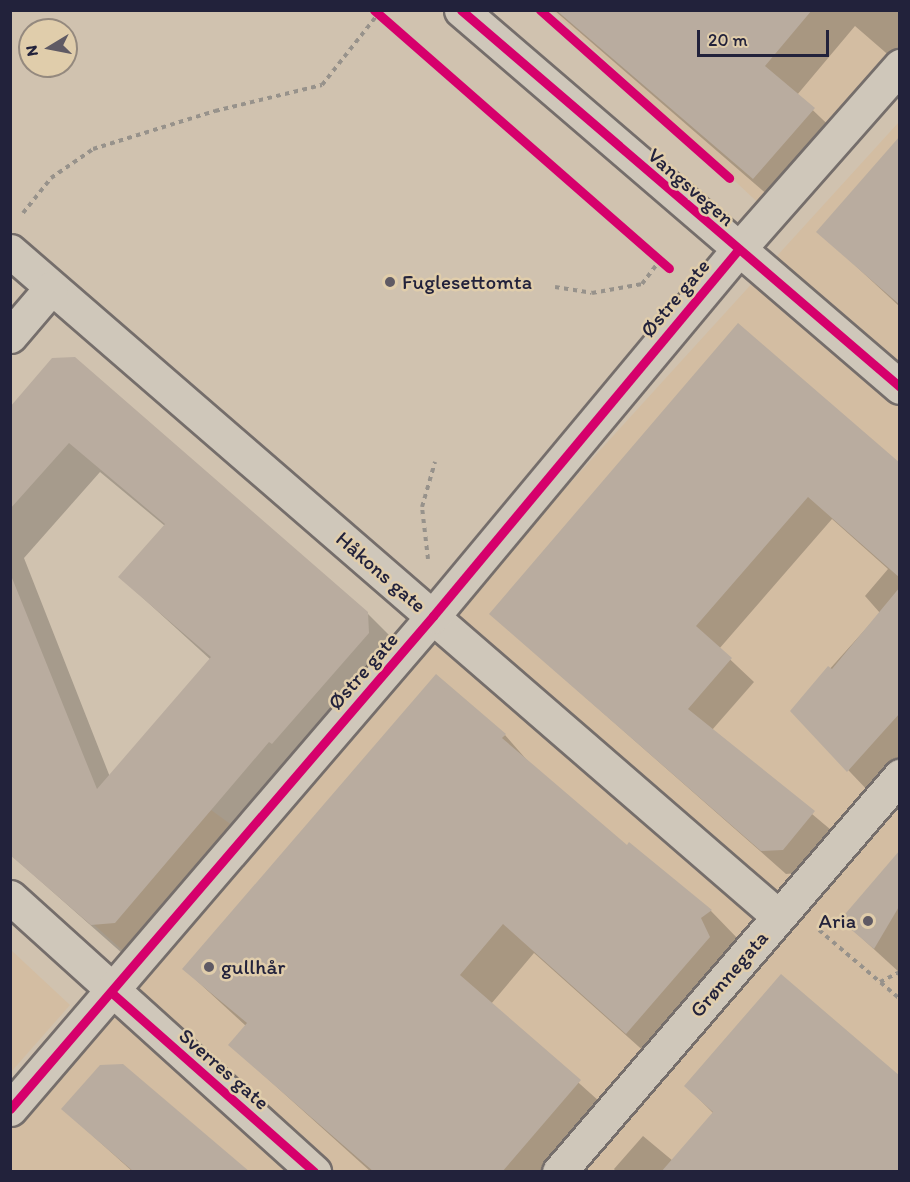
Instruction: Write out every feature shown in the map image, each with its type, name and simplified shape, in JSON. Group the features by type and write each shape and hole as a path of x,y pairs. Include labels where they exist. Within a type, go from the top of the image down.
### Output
{"main road":[{"name":"Vangsvegen","path":"461,10 737,250 900,387"},
{"name":"Østre gate","path":"10,1109 112,993 433,616 737,250 900,66"},
{"name":"Håkons gate","path":"10,251 778,916"},
{"path":"10,336 51,288"},
{"name":"Grønnegata","path":"559,1172 900,776"},
{"name":"Sverres gate","path":"10,897 112,993 314,1172"}],"path":[{"path":"17,219 51,178 93,149 215,111 322,85 376,12 387,22"},
{"path":"652,252 669,268"},
{"path":"555,287 592,293 642,284 660,260"},
{"path":"433,616 422,507 435,462"},
{"path":"816,928 900,999"},
{"path":"880,982 900,972"}],"shaded area":[{"path":"553,11 899,11 899,45 766,210"},
{"path":"899,122 899,1171 11,1172 11,1102 131,958 33,870 138,757 240,831 429,638"},
{"path":"11,950 70,1005 11,1072"}],"building":[{"path":"556,10 812,10 765,66 815,108 753,179"},
{"path":"900,136 900,305 816,232"},
{"path":"738,323 900,463 900,578 808,497 696,626 732,658 688,709 815,811 783,850 761,851 489,614"},
{"path":"75,357 368,612 369,633 272,744 269,742 115,923 91,925 10,855 10,573 97,789 211,657 118,577 165,524 69,443 10,509 10,407 52,358"},
{"path":"900,587 900,713 847,772 790,711 828,666 832,669"},
{"path":"436,674 506,734 502,738 627,845 629,842 712,910 701,918 710,937 626,1034 503,924 460,975 581,1080 502,1172 374,1172 228,1045 247,1023 182,969"},
{"path":"900,850 900,905 874,949 840,920"},
{"path":"781,974 900,1076 900,1172 661,1172 713,1112 684,1086"},
{"path":"123,1064 250,1172 134,1172 61,1109 100,1065"}],"cycle path":[{"path":"374,10 669,268"},
{"path":"461,10 900,387"},
{"path":"540,10 729,178"},
{"path":"10,1109 433,616 737,251"},
{"path":"112,993 314,1172"}],"place":[{"name":"Fuglesettomta","path":"390,282"},
{"name":"Aria","path":"868,921"},
{"name":"gullhår","path":"209,967"}]}
